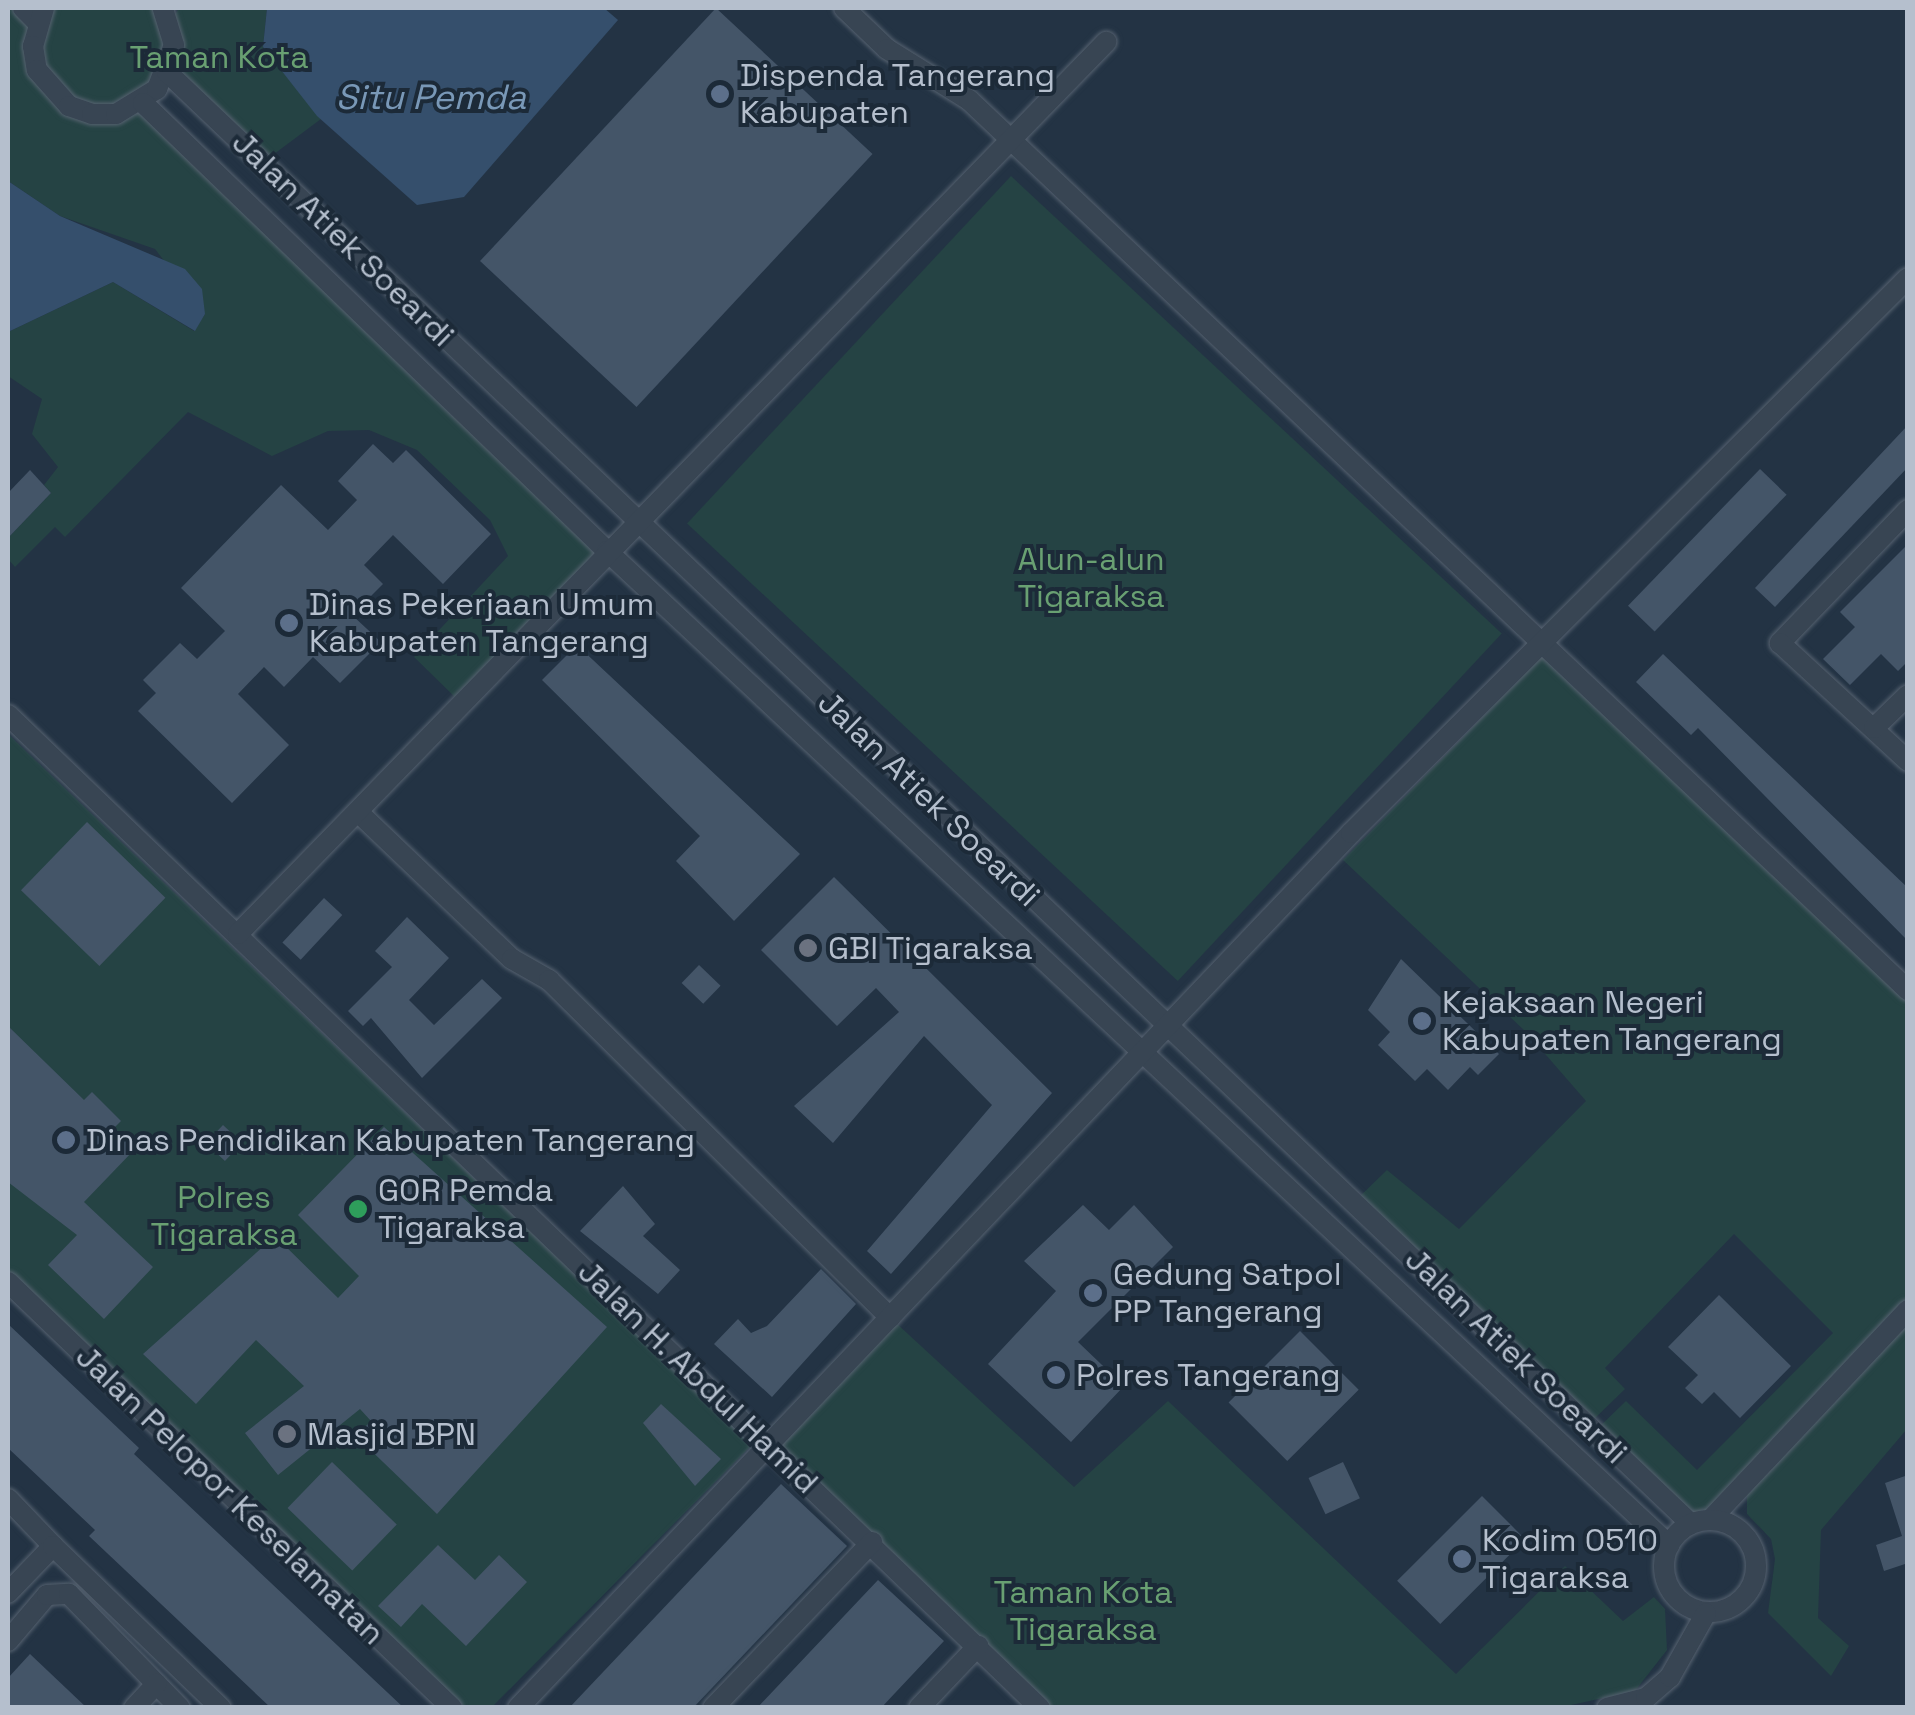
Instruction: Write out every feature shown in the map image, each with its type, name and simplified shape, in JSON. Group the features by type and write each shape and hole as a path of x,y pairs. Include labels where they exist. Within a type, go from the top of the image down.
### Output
{"street":[{"path":"844,8 1009,138 1908,990"},
{"path":"35,12 38,70 69,106 116,114 143,103 167,72 171,12"},
{"path":"238,934 359,813 606,551 1106,42"},
{"name":"Jalan Atiek Soeardi","path":"167,72 1166,1025 1701,1521"},
{"name":"Jalan Atiek Soeardi","path":"143,103 606,551 1669,1545"},
{"path":"518,1708 1166,1025 1540,643 1908,278"},
{"path":"1908,510 1780,642 1908,761"},
{"path":"1874,728 1908,695"},
{"name":"Jalan H. Abdul Hamid","path":"8,715 872,1542 1040,1708"},
{"path":"359,813 512,959 549,980 890,1318"},
{"name":"Jalan Pelopor Keselamatan","path":"8,1282 452,1708"},
{"path":"1706,1613 1669,1589 1669,1545 1701,1521 1908,1310"},
{"path":"8,1499 221,1708"},
{"path":"1607,1708 1646,1698 1670,1677 1706,1613 1740,1602 1756,1570 1745,1536 1701,1521"},
{"path":"713,1708 872,1542"},
{"path":"8,1593 53,1546"},
{"path":"8,1641 57,1590 180,1708"},
{"path":"919,1708 978,1646"},
{"path":"134,1708 156,1684"}],"green space":[{"name":"Taman Kota","path":"8,8 163,8 171,22 179,8 267,8 263,47 321,119 262,163 168,73 143,102 607,551 462,704 414,657 508,556 490,520 417,450 369,430 328,431 272,456 188,412 65,537 55,527 15,567 8,559 8,538 51,493 44,485 58,467 32,434 42,399 8,376 8,332 113,282 194,331 205,314 155,249 60,216 8,181"},
{"name":"Alun-alun Tigaraksa","path":"1011,176 1502,634 1178,981 687,523"},
{"path":"1543,655 1907,995 1907,1308 1711,1516 1691,1519 1596,1430 1626,1401 1697,1470 1833,1333 1734,1234 1605,1368 1625,1389 1589,1424 1357,1199 1387,1170 1459,1229 1586,1101 1526,1032 1343,860"},
{"name":"Polres Tigaraksa","path":"8,734 753,1444 492,1707 465,1707 8,1287"},
{"name":"Taman Kota Tigaraksa","path":"895,1322 1074,1487 1168,1401 1456,1674 1565,1566 1623,1621 1654,1597 1665,1609 1667,1650 1635,1691 1562,1707 1043,1707 773,1447"},
{"path":"1907,1324 1907,1429 1821,1530 1818,1618 1849,1646 1831,1676 1768,1613 1775,1559 1771,1539 1747,1514 1747,1494"}],"water":[{"name":"Situ Pemda","path":"267,8 604,8 618,20 464,197 417,205 317,116 263,47"},
{"path":"8,181 60,216 185,269 202,289 205,314 195,331 113,282 8,332"}],"building":[{"path":"716,8 873,154 637,407 480,261"},
{"path":"1908,425 1908,467 1775,607 1755,588"},
{"name":"Dinas Pekerjaan Umum Kabupaten Tangerang","path":"373,444 393,463 406,450 491,534 443,584 393,535 364,565 383,584 352,615 381,642 340,683 313,657 284,687 264,667 238,694 289,745 232,803 138,711 156,693 143,680 180,643 197,659 225,631 181,588 281,485 328,530 357,500 338,481"},
{"path":"1760,469 1787,495 1655,631 1628,606"},
{"path":"30,470 51,493 8,538 8,493"},
{"path":"1908,544 1908,661 1898,671 1881,654 1850,685 1823,659 1855,627 1840,612"},
{"path":"577,645 800,854 734,921 676,861 700,836 542,680"},
{"path":"1663,654 1908,888 1908,941 1698,728 1691,735 1636,682"},
{"path":"87,822 165,898 99,966 21,890"},
{"path":"834,877 1052,1093 891,1274 867,1251 992,1105 924,1036 833,1143 794,1106 899,1012 876,988 837,1026 761,950"},
{"path":"324,898 342,915 301,960 282,943"},
{"path":"407,917 449,958 409,1000 434,1025 482,979 502,998 422,1078 371,1018 363,1026 348,1011 392,967 375,951"},
{"name":"Kejaksaan Negeri Kabupaten Tangerang","path":"1401,959 1499,1054 1478,1075 1470,1067 1448,1090 1427,1069 1415,1081 1378,1045 1390,1032 1368,1010"},
{"path":"699,965 721,986 703,1004 682,983"},
{"path":"8,1026 84,1100 92,1092 121,1121 113,1129 134,1150 84,1202 153,1267 104,1319 48,1265 77,1235 8,1182"},
{"path":"223,1125 242,1143 225,1161 206,1143"},
{"path":"384,1127 607,1327 437,1514 356,1436 371,1421 360,1409 278,1475 245,1433 304,1386 256,1340 196,1404 143,1354 275,1236 338,1298 359,1276 298,1215"},
{"path":"623,1186 655,1224 643,1236 680,1270 658,1294 580,1231"},
{"path":"1083,1205 1109,1230 1134,1205 1173,1247 1078,1342 1124,1386 1071,1442 988,1364 1056,1291 1024,1261"},
{"path":"821,1269 856,1304 772,1397 714,1344 738,1319 751,1333 767,1326"},
{"path":"1719,1295 1791,1366 1740,1418 1714,1392 1702,1404 1685,1388 1698,1375 1668,1347"},
{"path":"8,1324 139,1448 134,1454 404,1708 271,1708 89,1536 95,1530 8,1448"},
{"path":"1300,1331 1359,1390 1287,1461 1229,1402"},
{"path":"661,1404 721,1459 695,1486 643,1423"},
{"path":"332,1462 397,1525 352,1571 288,1508"},
{"path":"1343,1462 1360,1498 1325,1514 1309,1478"},
{"path":"1908,1475 1908,1563 1884,1571 1876,1545 1902,1536 1885,1483"},
{"path":"781,1484 847,1546 693,1708 569,1708"},
{"name":"Kodim 0510 Tigaraksa","path":"1482,1496 1525,1539 1440,1624 1397,1581"},
{"path":"438,1545 475,1580 499,1555 527,1582 466,1646 422,1604 401,1627 378,1606"},
{"path":"878,1580 944,1641 881,1708 757,1708"},
{"path":"30,1654 87,1708 8,1708 8,1678"}],"place":[{"name":"Dispenda Tangerang Kabupaten","path":"720,94"},
{"name":"Dinas Pekerjaan Umum Kabupaten Tangerang","path":"289,623"},
{"name":"GBI Tigaraksa","path":"808,948"},
{"name":"Kejaksaan Negeri Kabupaten Tangerang","path":"1422,1021"},
{"name":"Dinas Pendidikan Kabupaten Tangerang","path":"66,1140"},
{"name":"GOR Pemda Tigaraksa","path":"358,1209"},
{"name":"Gedung Satpol PP Tangerang","path":"1093,1293"},
{"name":"Polres Tangerang","path":"1056,1375"},
{"name":"Masjid BPN","path":"287,1434"},
{"name":"Kodim 0510 Tigaraksa","path":"1462,1559"}]}
